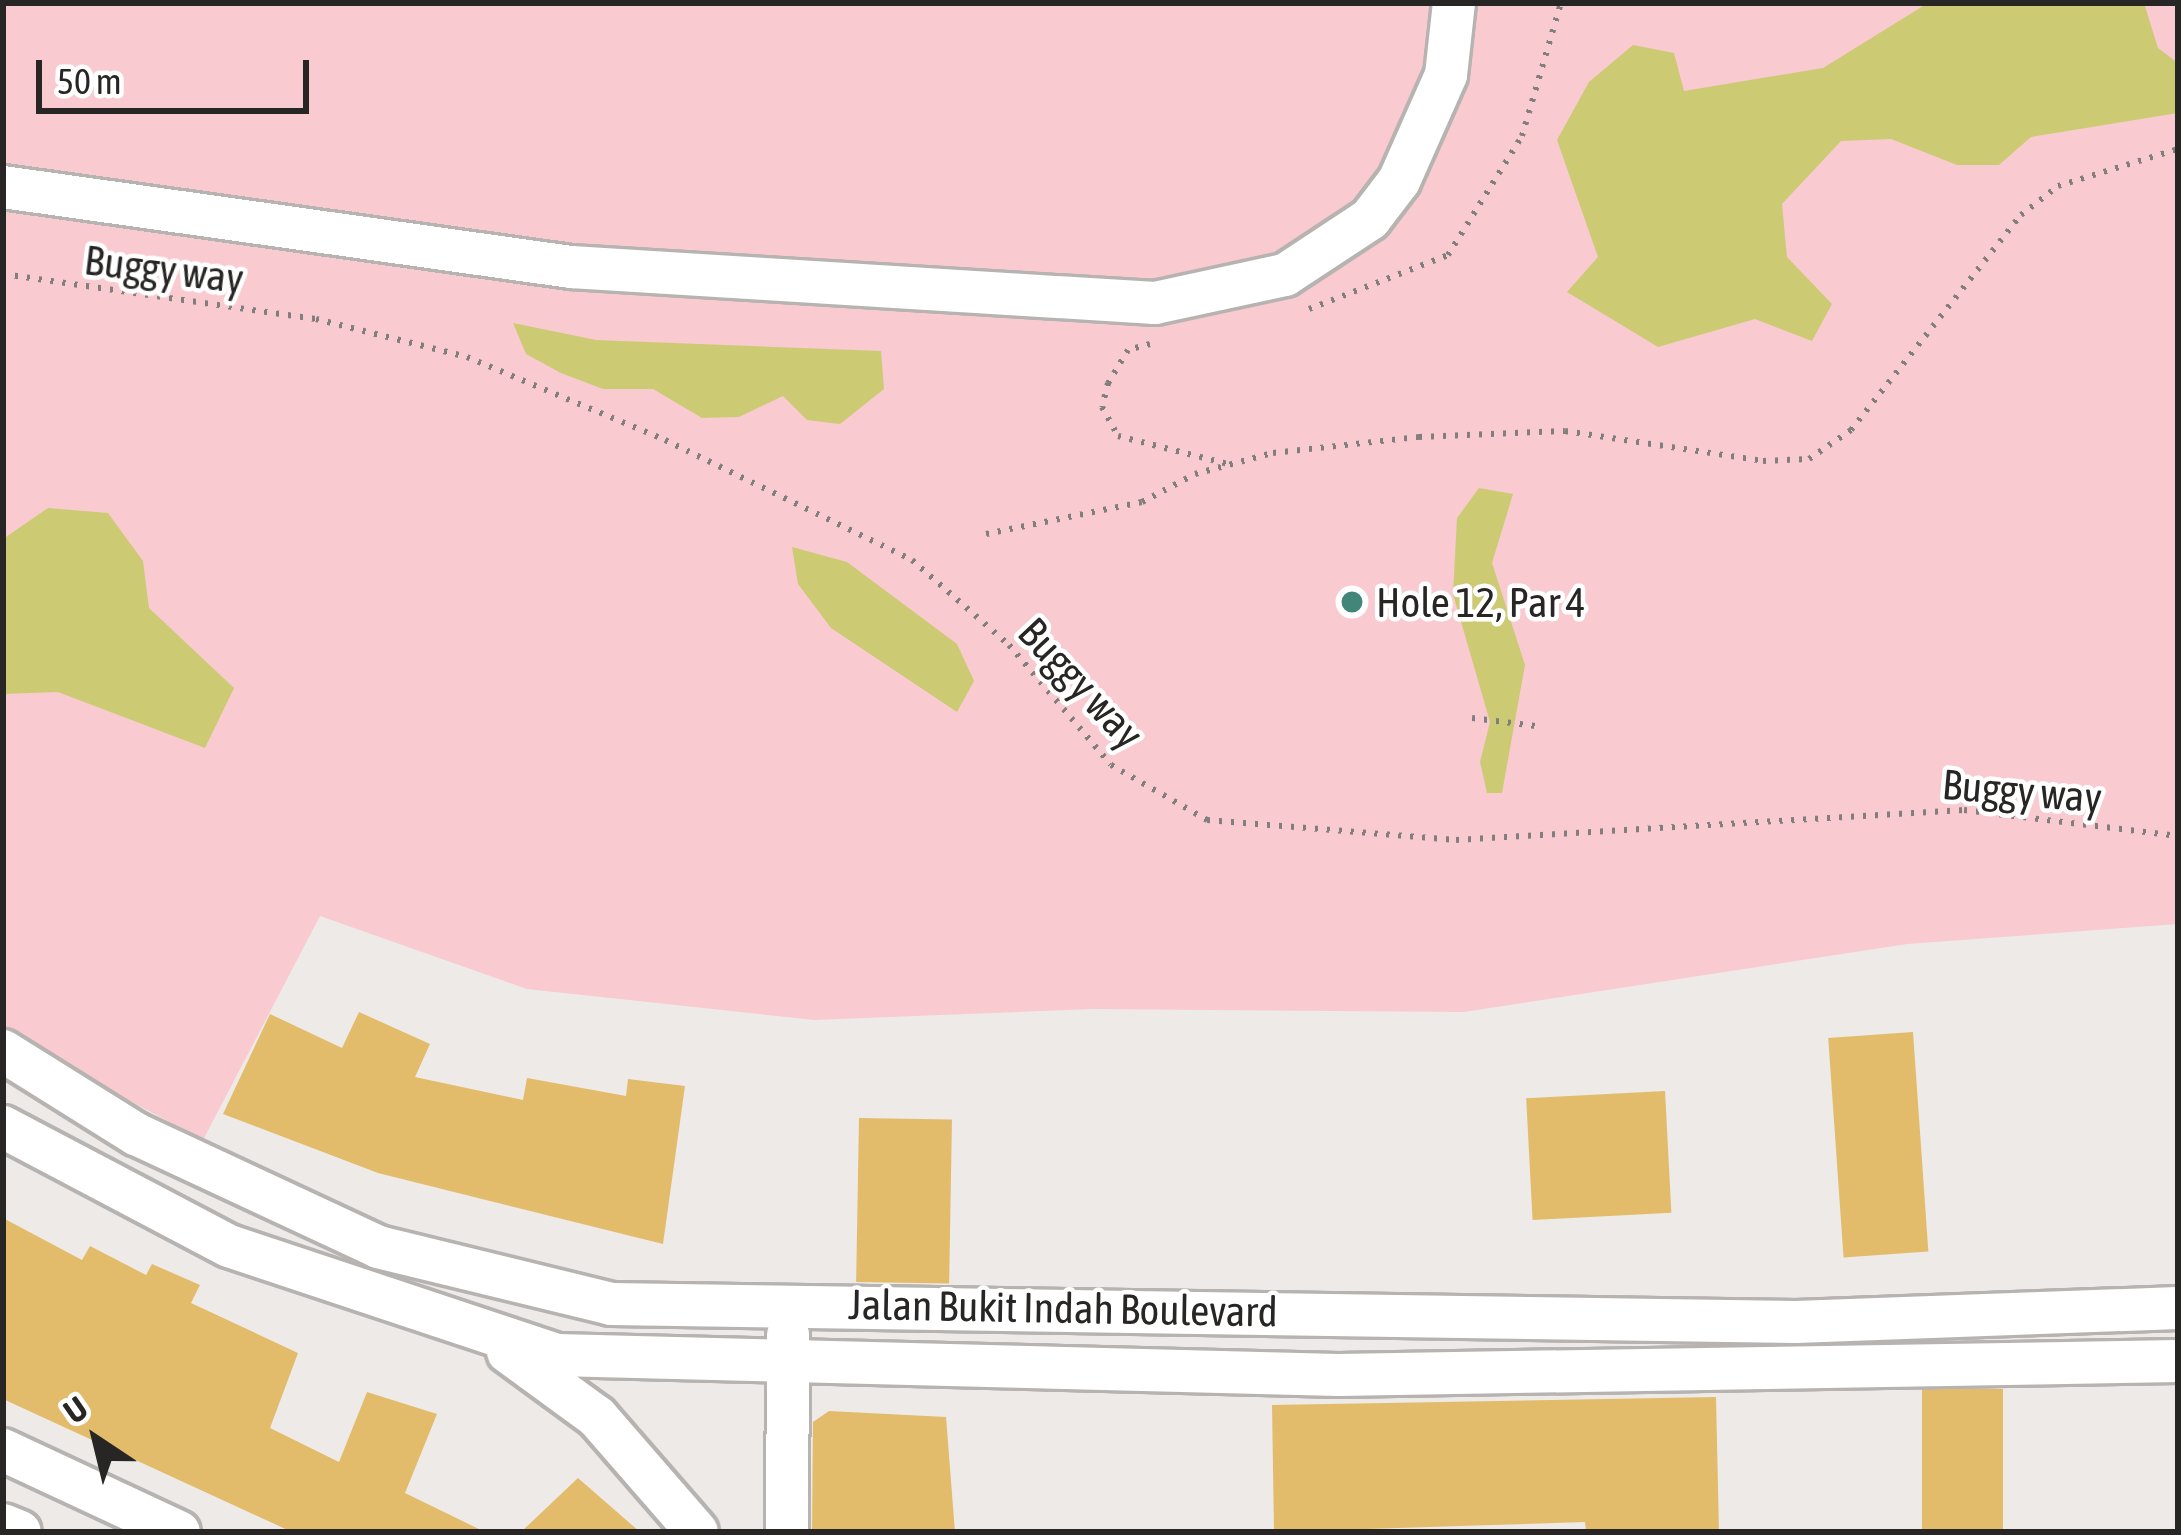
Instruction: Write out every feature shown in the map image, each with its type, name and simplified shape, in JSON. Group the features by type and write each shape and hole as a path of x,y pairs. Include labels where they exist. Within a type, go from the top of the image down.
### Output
{"street":[{"path":"3,188 571,267 1155,303 1285,275 1370,218 1399,181 1446,75 1454,3"},
{"name":"Jalan Bukit Indah Boulevard","path":"3,1051 136,1134 378,1247 611,1304 774,1302 1796,1322 2178,1308"},
{"path":"3,1126 229,1246 493,1340 557,1355 1338,1375 2178,1361"},
{"path":"758,1532 774,1302"},
{"path":"1792,1364 1796,1322"},
{"path":"493,1340 597,1417 697,1532"},
{"path":"772,1362 787,1532"},
{"path":"3,1450 179,1532"},
{"path":"3,1525 20,1532"}],"path":[{"path":"986,534 1142,502 1196,474 1274,453 1419,437 1565,431 1763,461 1809,459 1851,430 2021,214 2058,186 2178,149"},
{"name":"Buggy way","path":"3,274 316,319 467,357 665,440 912,560 1009,645 1112,765 1207,820 1456,840 1964,811 2178,836"},
{"path":"1472,718 1536,726"}],"shaded area":[{"path":"3,3 2178,3 2178,924 1907,944 1464,1012 1092,1009 814,1020 527,989 320,916 203,1140 3,1033"},
{"path":"1928,3 2144,3 2158,48 2178,63 2178,113 2031,137 1999,165 1957,165 1891,139 1841,141 1782,204 1787,257 1832,304 1812,341 1755,319 1658,347 1567,292 1598,257 1557,140 1589,82 1633,45 1674,53 1684,91 1823,68"},
{"path":"513,323 596,340 881,351 884,389 840,424 807,420 783,396 739,417 702,418 653,389 603,389 561,373 526,354"},
{"path":"1479,488 1513,494 1492,563 1525,665 1502,793 1487,793 1480,762 1490,722 1453,594 1457,518"},
{"path":"48,508 108,513 143,561 149,608 234,688 205,748 58,692 3,694 3,539"},
{"path":"792,547 847,562 957,644 974,681 957,712 831,628 798,584"}],"building":[{"path":"359,1012 430,1044 415,1077 523,1100 527,1078 626,1096 628,1079 685,1086 663,1244 378,1173 223,1114 270,1014 342,1048"},
{"path":"1913,1032 1928,1251 1844,1257 1828,1038"},
{"path":"1665,1091 1671,1213 1533,1220 1526,1098"},
{"path":"859,1118 952,1120 949,1284 856,1282"},
{"path":"3,1218 82,1260 90,1246 146,1275 152,1264 200,1285 191,1303 298,1353 270,1428 339,1462 367,1392 437,1414 405,1493 485,1532 292,1532 3,1399"},
{"path":"1922,1389 2003,1389 2003,1532 1922,1532"},
{"path":"1716,1397 1719,1532 1586,1532 1585,1522 1274,1532 1272,1405"},
{"path":"829,1411 946,1417 955,1532 812,1532 813,1422"},
{"path":"578,1478 640,1532 521,1532"}],"place":[{"name":"Hole 12, Par 4","path":"1352,602"}]}
